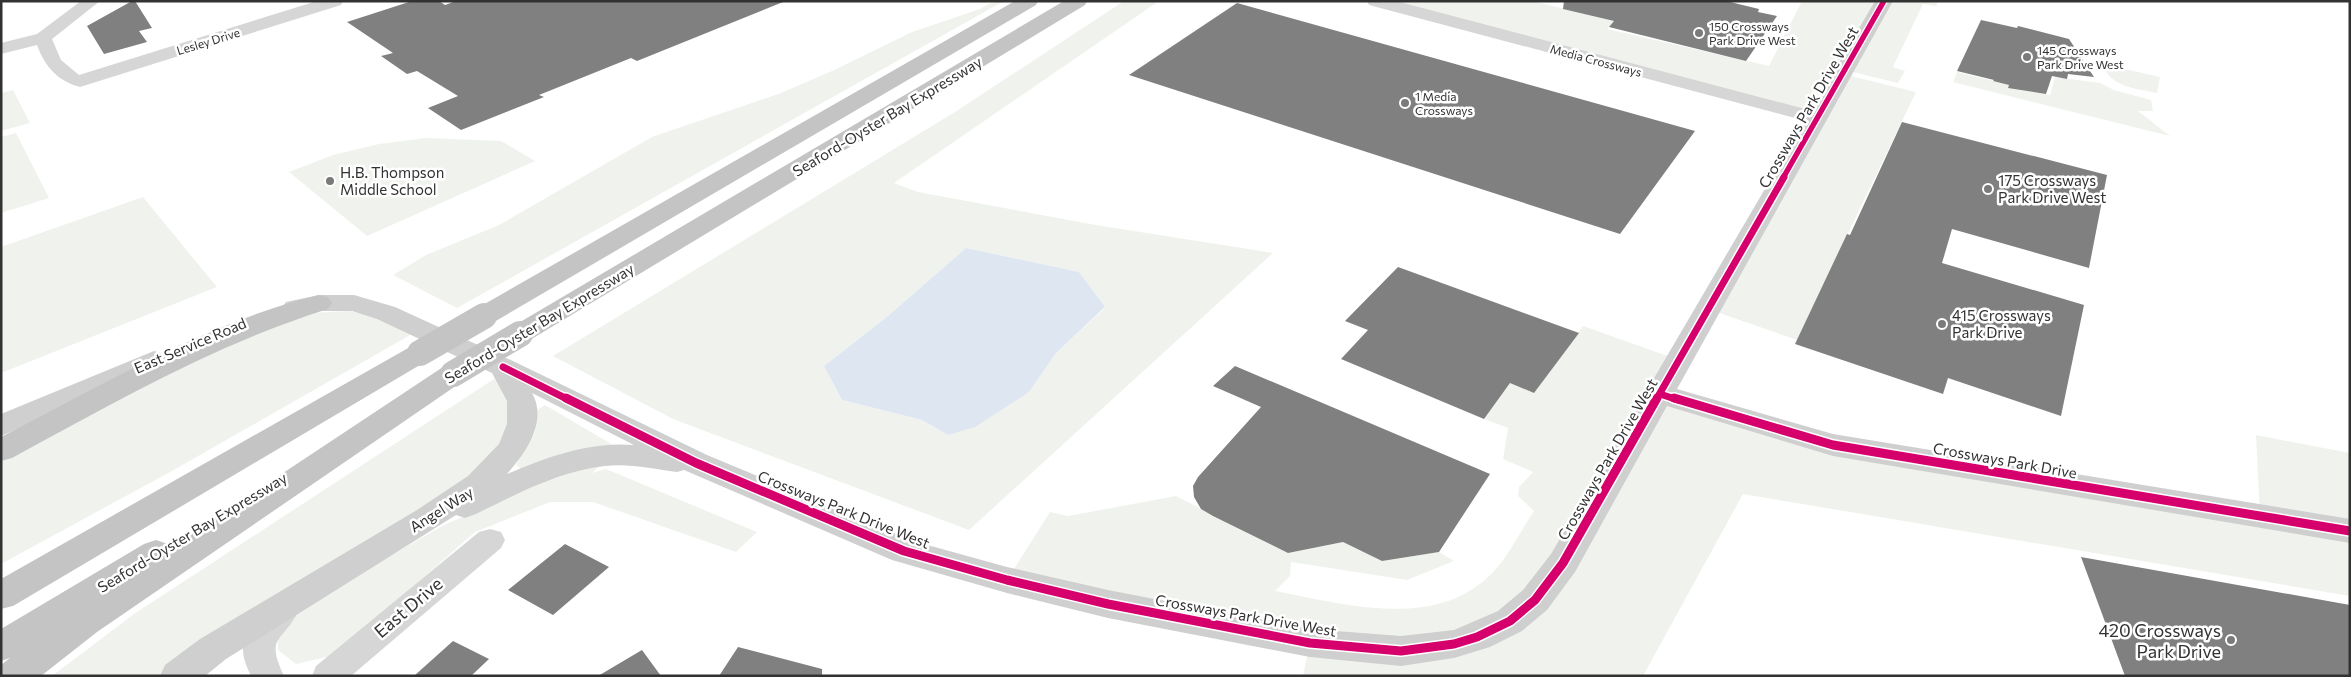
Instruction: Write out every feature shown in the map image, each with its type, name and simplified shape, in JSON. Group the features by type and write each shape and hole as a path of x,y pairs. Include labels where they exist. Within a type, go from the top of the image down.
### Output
{"highway":[{"name":"Seaford-Oyster Bay Expressway","path":"1,596 1030,1"},
{"name":"Seaford-Oyster Bay Expressway","path":"1,646 1078,1"},
{"path":"1,450 172,362 221,339 274,315 319,303"},
{"path":"1,576 420,353"},
{"path":"14,676 85,622 453,374"}],"street":[{"path":"1,48 44,38 92,1"},
{"name":"Lesley Drive","path":"44,38 51,60 61,72 75,79 335,1"},
{"name":"Media Crossways","path":"1375,1 1818,118"},
{"name":"Crossways Park Drive West","path":"503,367 696,463 904,551 1008,580 1108,604 1310,643 1401,651 1454,644 1477,637 1510,621 1535,600 1563,564 1884,1"},
{"name":"East Service Road","path":"1,426 213,334 274,312 319,303 354,303 386,313 503,367"},
{"name":"Angel Way","path":"178,676 213,648 428,518 479,484 512,448 522,424 522,401 503,367"},
{"name":"Crossways Park Drive","path":"1660,394 1722,414 1833,445 2350,531"},
{"name":"Crossways Park Drive West","path":"364,555 484,497 582,459 606,455 696,463"},
{"name":"East Drive","path":"328,676 490,540"},
{"path":"268,676 258,657 261,633 298,596"}],"shaded area":[{"path":"994,1 1004,1 457,308 393,275 426,255 499,225 652,137 781,93 832,71 912,32 980,9"},
{"path":"1124,1 1159,1 894,183 918,192 1096,225 1273,253 969,530 673,419 553,356 955,112","holes":["966,248 1079,272 1105,308 1056,353 1029,392 948,435 922,420 842,400 824,366 888,316"]},
{"path":"1397,1 1533,1 1614,21 1607,29 1769,66 1802,1 1938,2 1936,6 1923,4 1893,67 1905,71 1898,83 1852,72 1851,76 1916,92 1797,340 1708,309 1817,118 1393,4"},
{"path":"2103,64 2160,77 2157,93 2125,86 2111,78"},
{"path":"1957,72 2050,95 2055,77 2100,83 2114,90 2151,100 2153,111 2138,111 2170,136 1953,82"},
{"path":"13,90 30,123 1,131 1,93"},
{"path":"16,133 49,198 1,213 1,137"},
{"path":"426,138 501,141 535,161 367,236 289,172 333,155 379,144"},
{"path":"143,197 217,287 1,373 1,247"},
{"path":"966,248 1079,272 1105,307 1056,353 1029,392 975,427 948,435 922,420 842,400 824,366 888,316"},
{"path":"349,311 381,318 412,334 172,471 1,564 1,459 255,328 309,313"},
{"path":"1583,326 1679,360 1660,394 1797,437 2260,516 2256,435 2350,453 2350,596 1743,494 1643,676 1303,676 1310,643 1007,580 1050,512 1068,516 1176,496 1288,553 1343,542 1382,561 1439,552 1454,561 1407,580 1291,562 1290,576 1275,591 1331,602 1390,609 1419,608 1446,602 1471,590 1494,571 1510,550 1534,511 1518,496 1519,487 1533,472 1503,459 1508,428 1484,419 1510,383 1534,393"},
{"path":"494,379 508,388 510,436 487,465 166,676 52,676 134,614"},
{"path":"545,405 613,445 525,472 516,465 535,432 537,410"},
{"path":"608,459 592,473 606,469 757,532 736,552 593,502 550,502 475,532 336,655 296,664 278,650 278,641 282,627 310,602 444,525 557,476"}],"building":[{"path":"135,1 152,28 139,31 147,42 104,54 87,26"},
{"path":"412,1 439,1 445,5 456,1 783,2 637,61 631,58 539,95 544,97 461,130 428,108 458,96 417,71 407,74 381,56 393,53 347,22"},
{"name":"150 Crossways Park Drive West","path":"1564,1 1726,1 1759,9 1758,12 1777,16 1746,61 1609,27 1614,21 1563,9"},
{"name":"1 Media Crossways","path":"1237,3 1695,131 1620,234 1129,75"},
{"name":"145 Crossways Park Drive West","path":"1981,20 2017,28 2018,26 2069,39 2094,77 2068,74 2067,79 2052,76 2046,94 2008,88 2009,85 1994,80 1957,71"},
{"path":"1902,122 2107,175 2089,268 1952,229 1942,263 2084,305 2061,416 1948,378 1943,394 1795,344 1847,234 1850,235"},
{"path":"1398,267 1579,333 1534,393 1510,383 1484,419 1341,359 1368,330 1345,321"},
{"path":"1235,366 1490,474 1439,552 1382,561 1343,542 1288,553 1201,509 1194,497 1193,486 1198,477 1261,407 1213,386"},
{"path":"565,544 609,567 553,615 508,590"},
{"name":"420 Crossways Park Drive","path":"2081,557 2350,605 2350,676 2125,676"},
{"path":"453,641 489,659 471,676 414,676"},
{"path":"738,647 822,669 822,676 719,676"},
{"path":"642,650 661,676 598,676"}],"cycle path":[{"path":"503,367 696,463 904,551 1007,580 1108,604 1310,643 1401,651 1454,644 1477,637 1510,621 1535,600 1563,563 1884,1"},
{"path":"1660,394 1722,414 1833,445 2350,531"}],"place":[{"name":"150 Crossways Park Drive West","path":"1699,33"},
{"name":"145 Crossways Park Drive West","path":"2027,57"},
{"name":"1 Media Crossways","path":"1405,103"},
{"name":"H.B. Thompson Middle School","path":"330,181"},
{"name":"175 Crossways Park Drive West","path":"1988,189"},
{"name":"415 Crossways Park Drive","path":"1942,324"},
{"name":"420 Crossways Park Drive","path":"2231,640"}]}
